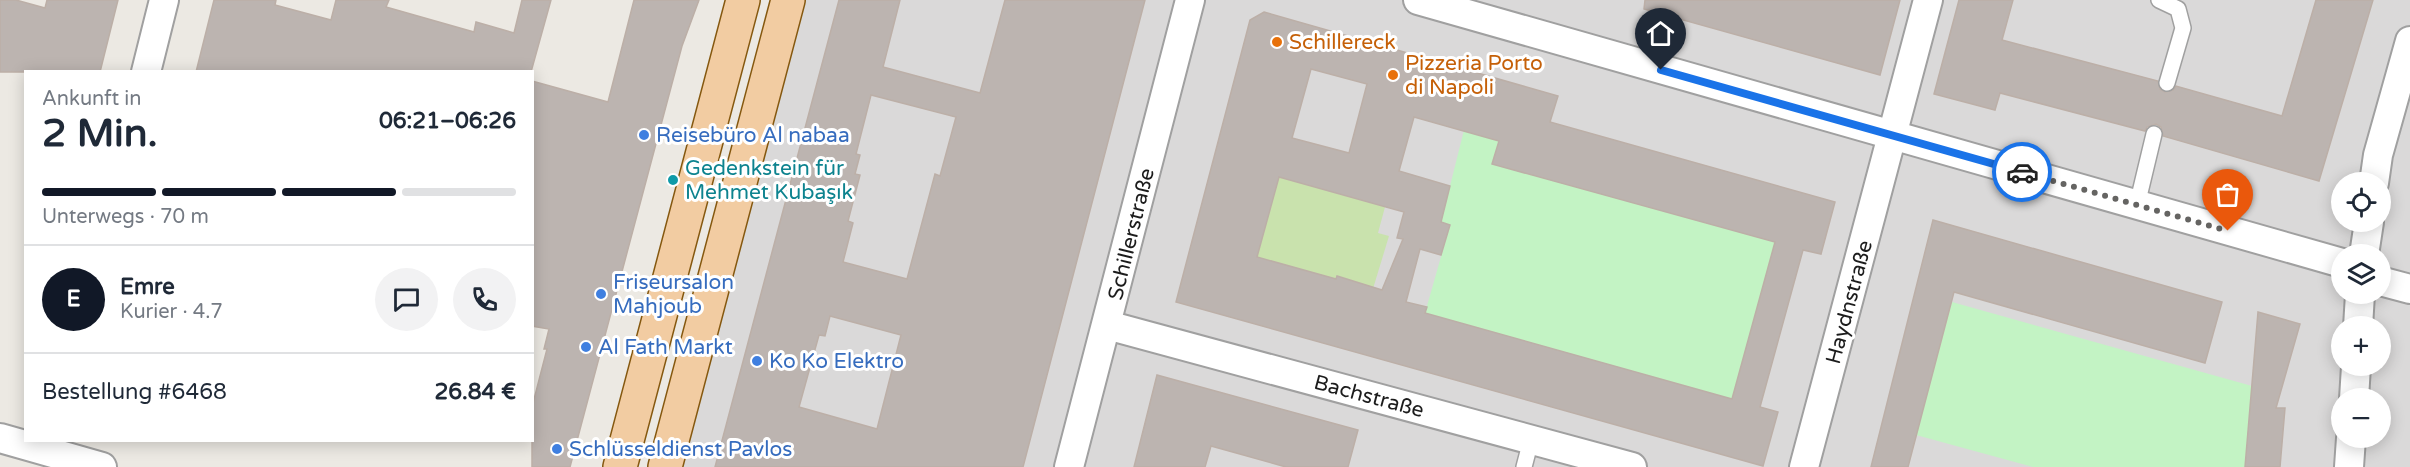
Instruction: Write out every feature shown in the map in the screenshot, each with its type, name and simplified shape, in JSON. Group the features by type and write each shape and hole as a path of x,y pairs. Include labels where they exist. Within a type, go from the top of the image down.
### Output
{"main road":[{"path":"620,467 743,0"},
{"path":"665,467 788,0"}],"street":[{"path":"146,70 164,0"},
{"name":"Schillerstraße","path":"1069,467 1190,0"},
{"path":"1418,0 2331,260"},
{"name":"Haydnstraße","path":"1804,467 1928,0"},
{"path":"2376,172 2378,155 2410,41"},
{"path":"2391,284 2410,289"},
{"name":"Bachstraße","path":"1107,325 1632,467"},
{"path":"0,438 102,467"},
{"path":"2349,467 2350,448"}],"lane":[{"path":"2159,0 2178,9 2183,28 2167,83"},
{"path":"2137,205 2154,134"},
{"path":"1524,467 1531,440"}],"shaded area":[{"path":"804,0 2410,0 2410,467 683,467"}],"green space":[{"path":"1464,130 1499,139 1492,164 1803,250 1796,274 1768,267 1739,374 1767,383 1760,407 1425,313 1450,225 1441,222"},
{"path":"1272,175 1385,207 1378,233 1389,236 1372,292 1337,276 1335,281 1244,255 1267,218 1270,209"},
{"path":"1952,302 2252,386 2245,467 2033,467 1916,435"}],"building":[{"path":"0,0 16,0 45,8 47,0 118,0 100,70 0,72"},
{"path":"214,0 276,0 275,5 331,20 336,0 389,0 386,7 474,32 476,22 514,33 522,0 551,0 532,70 196,70"},
{"path":"634,0 699,0 682,46 570,467 532,467 534,399 547,349 544,349 549,329 534,326 534,82 608,102"},
{"path":"839,0 900,0 883,67 980,93 1005,0 1145,0 1023,467 715,467","holes":["871,95 956,117 940,176 935,174 907,279 843,262 853,223 848,221 860,175 855,174 860,155 856,154","830,316 901,335 877,429 799,407 819,335 825,336"]},
{"path":"1645,0 1900,0 1880,75 1644,9"},
{"path":"1959,0 2013,0 2002,40 2158,81 2160,89 2165,92 2173,90 2176,86 2282,116 2316,0 2373,0 2319,181 2163,136 2161,127 2156,124 2147,127 2145,131 2000,93 1995,110 1934,94"},
{"path":"1264,12 1558,96 1550,122 1835,202 1821,254 1803,250 1760,407 1778,412 1763,466 1176,302 1250,20","holes":["1311,69 1367,84 1349,153 1292,138","1414,117 1499,141 1492,164 1775,242 1732,399 1425,313 1427,307 1406,302 1420,249 1441,255 1450,225 1441,222 1450,186 1399,171","1279,177 1404,212 1397,238 1403,239 1382,290 1337,276 1336,279 1257,257"]},
{"path":"1933,220 2222,302 2205,363 1954,292 1908,467 1871,467"},
{"path":"2258,312 2300,324 2276,408 2285,408 2280,467 2245,467"},
{"path":"1157,375 1358,430 1348,467 1286,467 1211,446 1205,467 1134,467"}],"way so far":[{"path":"2022,172 2228,231"}],"place":[{"name":"Schillereck","path":"1277,42"},
{"name":"Pizzeria Porto di Napoli","path":"1393,75"},
{"name":"Reisebüro Al nabaa","path":"644,135"},
{"name":"Gedenkstein für Mehmet Kubaşık","path":"673,180"},
{"name":"Friseursalon Mahjoub","path":"601,294"},
{"name":"Al Fath Markt","path":"586,347"},
{"name":"Ko Ko Elektro","path":"757,361"},
{"name":"Schlüsseldienst Pavlos","path":"557,449"}],"route":[{"path":"1661,70 2022,172"}]}
